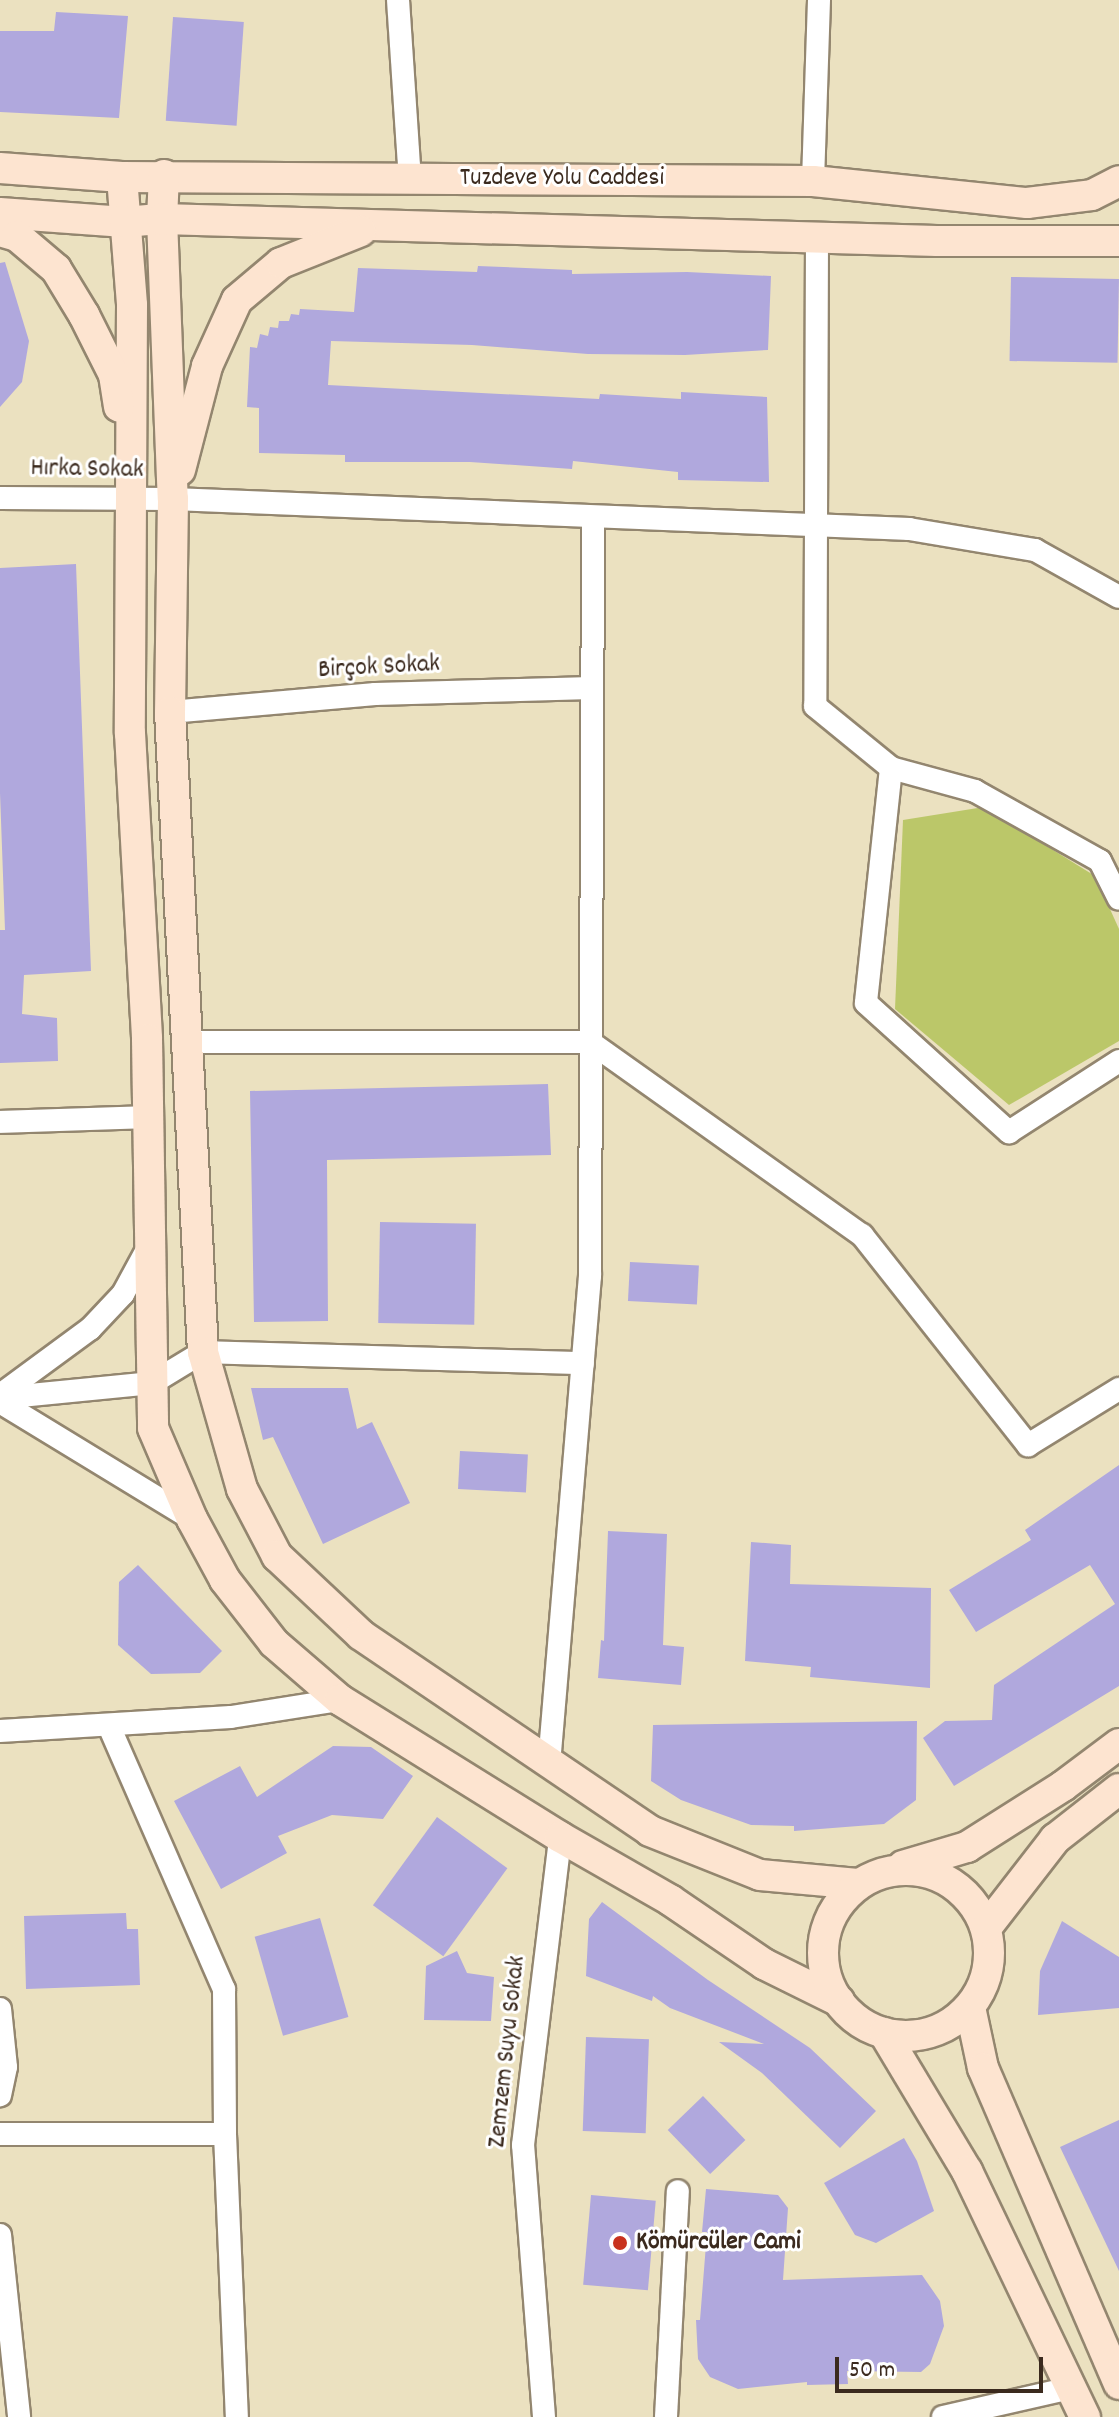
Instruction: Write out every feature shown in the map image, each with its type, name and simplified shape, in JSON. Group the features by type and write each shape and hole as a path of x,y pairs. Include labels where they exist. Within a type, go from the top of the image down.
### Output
{"main road":[{"name":"Tuzdeve Yolu Caddesi","path":"0,168 122,177 813,181 1027,203 1092,195 1119,181"},
{"path":"122,177 132,305 130,733 147,1039 153,1428 192,1519 225,1580 274,1643 340,1700 560,1837 670,1900 764,1964 839,2001 867,2026 884,2033 908,2036 931,2032 952,2022 970,2007 984,1983 989,1956 986,1928 975,1905 957,1887 934,1874 909,1869 871,1878 760,1875 650,1831 361,1635 277,1556 242,1489 203,1352 170,712 173,499 162,219 164,175"},
{"name":"Tuzdeve Yolu Caddesi","path":"0,213 125,222 162,219 937,241 1119,241"},
{"path":"173,499 207,366 237,300 281,263 312,247 380,225"},
{"path":"0,231 17,236 56,269 114,375 133,499"},
{"path":"839,2001 827,1978 823,1952 833,1914 871,1878 967,1847 1063,1786 1119,1744"},
{"path":"986,1928 1055,1839 1119,1789"},
{"path":"970,2007 983,2068 1119,2384"},
{"path":"884,2033 967,2171 1085,2417"}],"street":[{"path":"398,0 410,179"},
{"path":"813,181 819,0"},
{"path":"817,236 815,706 891,768 975,791 1100,861 1119,899"},
{"name":"Hırka Sokak","path":"0,498 173,499 909,529 1035,550 1119,597"},
{"path":"549,1764 590,1276 593,517"},
{"name":"Birçok Sokak","path":"170,712 375,694 592,688"},
{"path":"891,768 866,1003 1009,1132 1119,1061"},
{"path":"186,1042 590,1042 862,1235 1028,1445 1119,1389"},
{"path":"0,1122 147,1117"},
{"path":"0,1398 90,1329 123,1294 148,1248"},
{"path":"0,1398 152,1383 203,1352 583,1363"},
{"path":"0,1398 192,1519"},
{"path":"0,1731 231,1717 340,1700"},
{"path":"109,1726 224,1989 225,2134 237,2417"},
{"name":"Zemzem Suyu Sokak","path":"544,2417 523,2145 560,1837"},
{"path":"0,2009 6,2067 0,2095"},
{"path":"0,2134 225,2134"},
{"path":"666,2417 678,2191"},
{"path":"0,2235 19,2417"},
{"path":"943,2417 1071,2388"}],"green space":[{"path":"984,807 1095,876 1119,929 1119,1041 1009,1105 895,1009 903,820"}],"building":[{"path":"56,12 128,16 119,118 0,112 0,31 54,31"},
{"path":"173,17 244,22 237,126 166,121"},
{"path":"5,262 29,341 22,382 0,407 0,263"},
{"path":"478,266 572,270 572,274 687,272 771,276 768,350 685,355 588,354 472,345 331,341 328,385 599,399 600,394 681,399 681,392 767,397 769,482 678,480 678,472 573,461 572,469 470,462 345,462 345,455 259,453 259,408 247,407 250,347 257,348 260,334 268,336 270,327 278,328 279,321 289,321 291,314 299,315 300,309 354,312 358,268 477,272"},
{"path":"1011,277 1119,279 1118,363 1010,361"},
{"path":"76,564 91,971 24,975 22,1014 57,1018 58,1061 0,1063 0,930 5,930 0,793 0,568"},
{"path":"548,1084 551,1155 327,1160 328,1321 254,1322 250,1091"},
{"path":"380,1222 476,1224 474,1325 378,1323"},
{"path":"630,1262 699,1266 697,1305 628,1301"},
{"path":"251,1388 348,1388 357,1429 372,1422 410,1503 323,1544 273,1437 263,1440"},
{"path":"460,1451 528,1455 526,1493 458,1489"},
{"path":"1119,1465 1119,1686 954,1786 923,1738 945,1721 992,1720 994,1685 1115,1604 1090,1565 976,1632 949,1590 1031,1540 1025,1530"},
{"path":"608,1531 667,1534 663,1645 684,1647 681,1685 598,1678 601,1640 604,1641"},
{"path":"751,1542 791,1545 790,1584 931,1588 930,1688 810,1677 811,1667 745,1661"},
{"path":"138,1565 222,1651 200,1673 151,1674 118,1645 119,1582"},
{"path":"917,1721 916,1800 884,1824 794,1831 794,1826 751,1825 681,1800 651,1781 653,1725"},
{"path":"333,1746 371,1747 413,1776 383,1819 332,1815 278,1836 287,1853 221,1889 174,1801 240,1766 257,1797"},
{"path":"437,1817 507,1868 443,1956 373,1905"},
{"path":"602,1902 708,1980 810,2048 876,2111 840,2148 762,2073 719,2042 764,2044 670,2008 653,1996 652,2001 586,1976 589,1919"},
{"path":"126,1913 127,1929 138,1929 140,1985 26,1989 24,1916"},
{"path":"320,1918 348,2017 283,2036 255,1937"},
{"path":"1062,1921 1119,1957 1119,2008 1038,2015 1040,1971"},
{"path":"457,1951 467,1973 494,1977 491,2021 424,2020 426,1966"},
{"path":"586,2037 649,2039 646,2133 583,2131"},
{"path":"703,2096 745,2140 710,2174 668,2130"},
{"path":"1119,2120 1119,2271 1060,2147"},
{"path":"904,2138 917,2161 934,2211 876,2243 855,2235 824,2183"},
{"path":"706,2189 778,2195 788,2208 783,2280 922,2275 940,2301 944,2326 930,2364 921,2372 847,2371 848,2384 807,2385 807,2382 738,2389 710,2377 698,2359 696,2320 700,2320 707,2232 702,2232"},
{"name":"Kömürcüler Cami","path":"591,2195 656,2201 648,2290 583,2285"}],"place":[{"name":"Kömürcüler Cami","path":"620,2243"}]}
